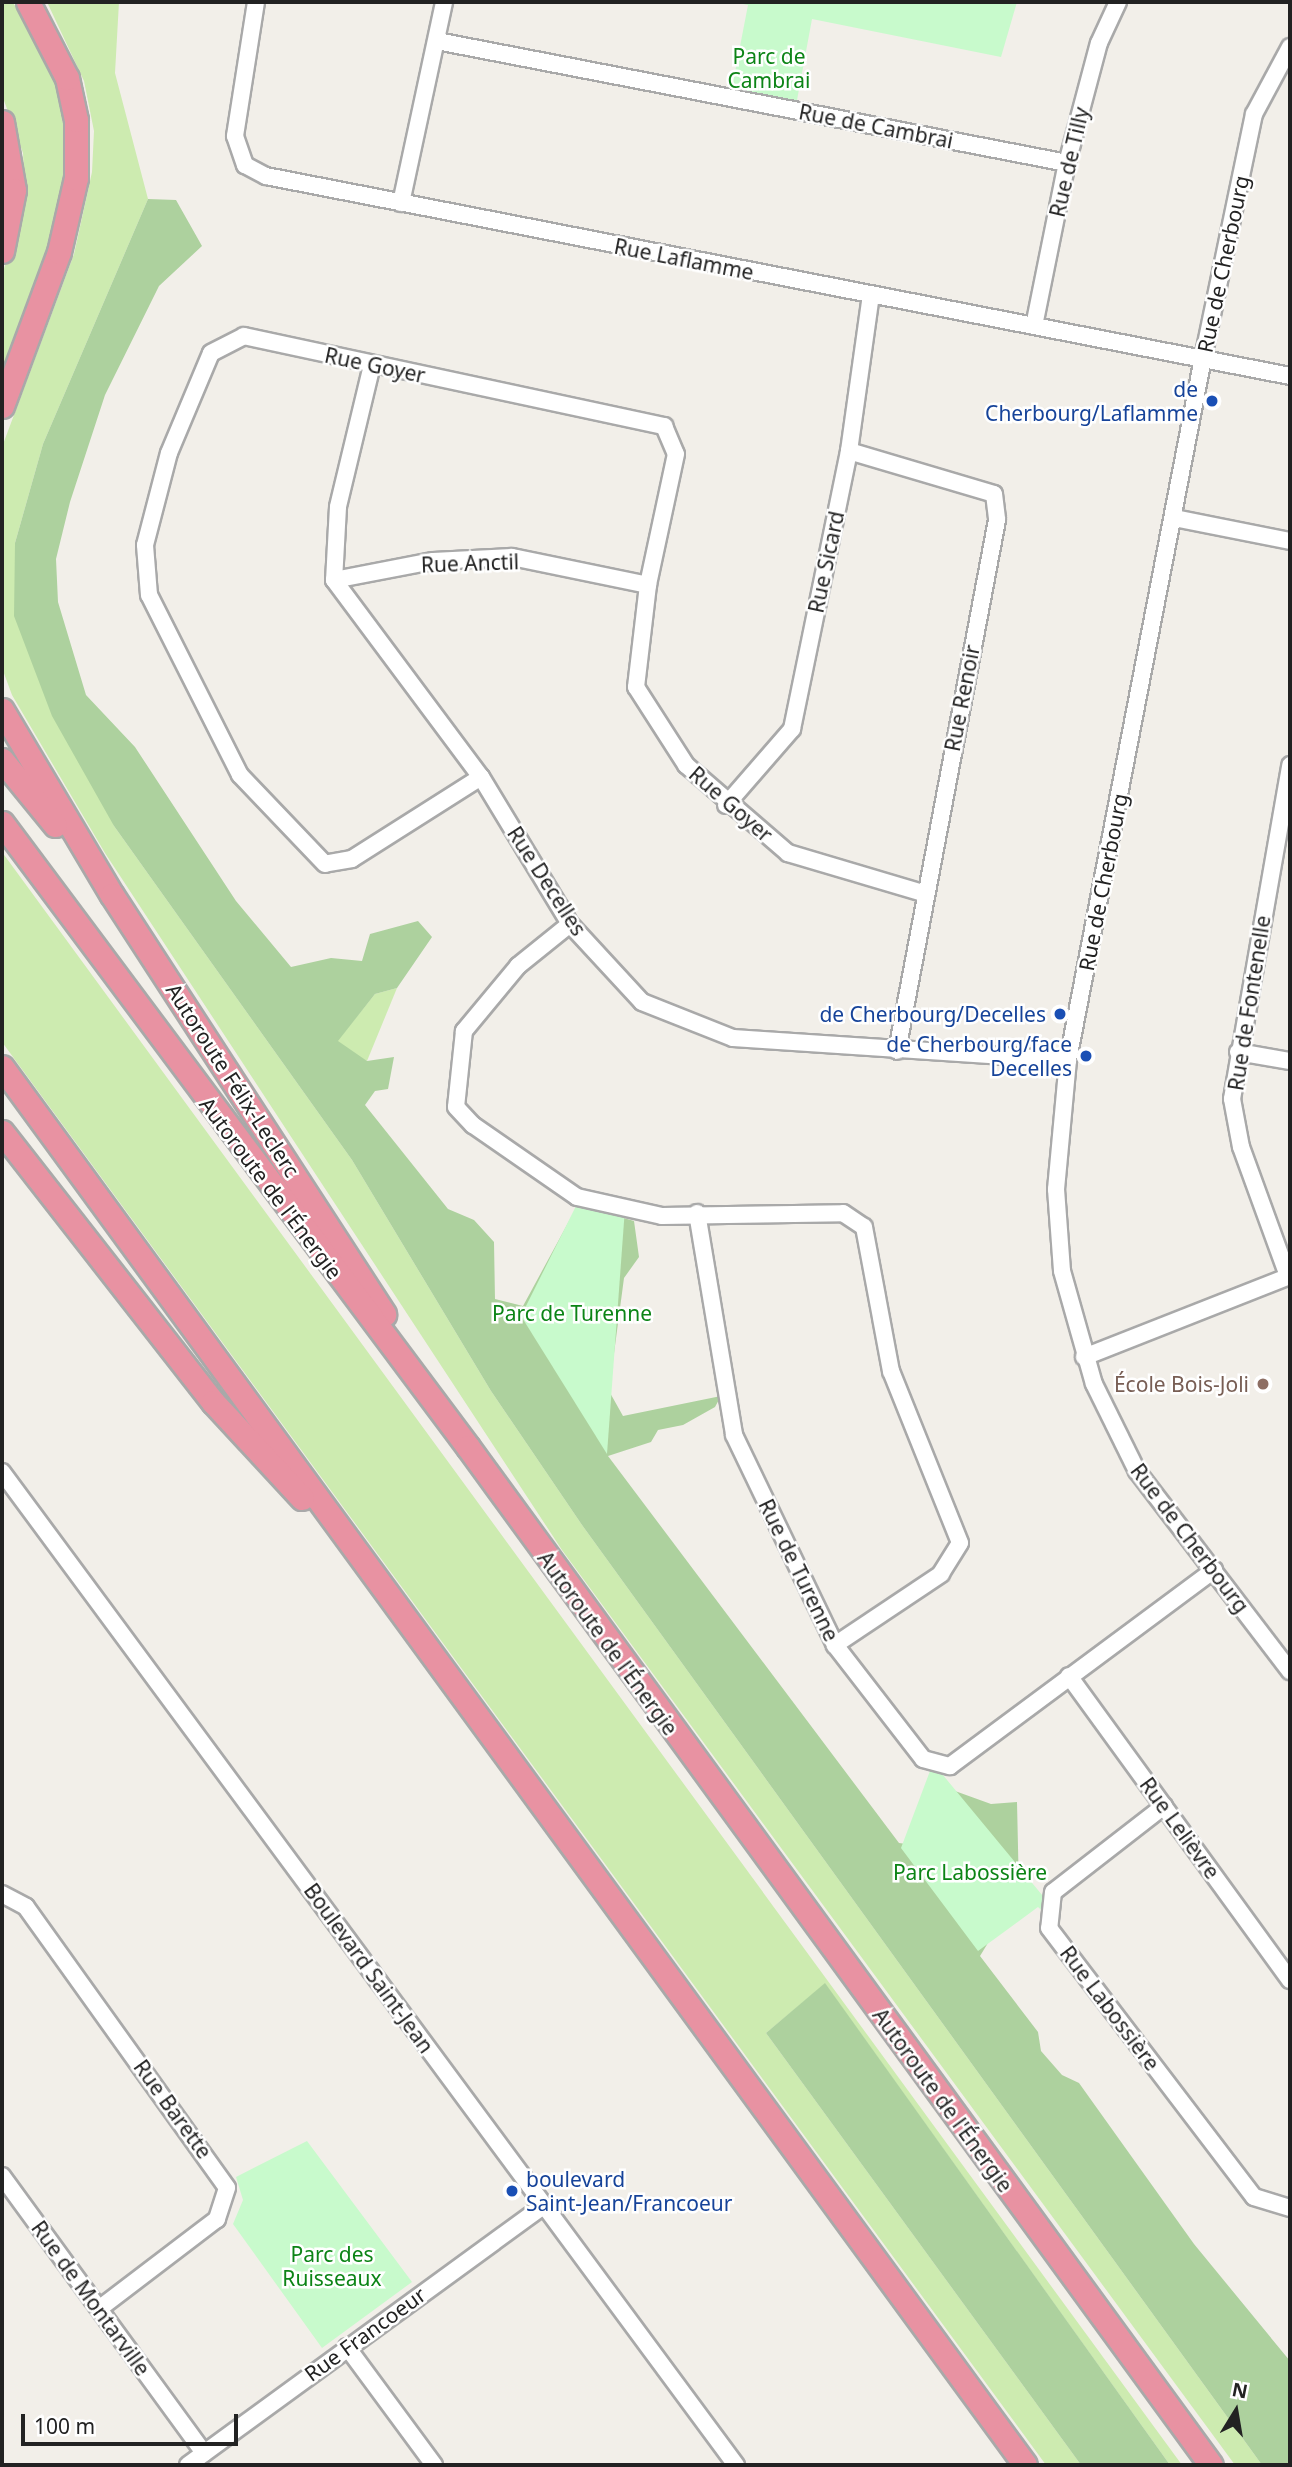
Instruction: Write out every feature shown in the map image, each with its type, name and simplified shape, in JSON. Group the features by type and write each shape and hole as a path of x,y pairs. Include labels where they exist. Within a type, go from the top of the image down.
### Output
{"highway":[{"path":"2,406 64,236 77,159 67,78 28,2"},
{"path":"2,122 14,190 2,251"},
{"name":"Autoroute Félix-Leclerc","path":"2,710 112,895 468,1447"},
{"path":"2,760 112,895"},
{"name":"Autoroute de l'Énergie","path":"2,823 468,1447 1212,2465"},
{"path":"2,1067 1026,2465"},
{"path":"2,1132 213,1402 380,1583"}],"street":[{"name":"Rue Laflamme","path":"256,2 235,136 245,165 266,176 1290,376"},
{"path":"401,203 444,2"},
{"name":"Rue de Tilly","path":"1034,326 1067,163 1099,43 1118,2"},
{"name":"Rue de Cambrai","path":"437,41 1067,163"},
{"name":"Rue de Cherbourg","path":"1290,47 1254,114 1203,358 1068,1060 1056,1189 1062,1271 1084,1357 1137,1471 1290,1671"},
{"name":"Rue Sicard","path":"726,806 792,729 849,452 871,295"},
{"name":"Rue Goyer","path":"481,777 352,859 325,864 240,775 149,595 145,545 169,453 211,353 244,336 664,426 676,454 648,585 636,687 686,765 726,806 789,853 923,893"},
{"path":"334,580 338,507 372,365"},
{"name":"Rue Renoir","path":"849,452 994,494 997,520 923,893 897,1051"},
{"path":"1174,518 1290,541"},
{"name":"Rue Anctil","path":"334,580 433,561 512,557 648,585"},
{"name":"Rue Decelles","path":"334,580 481,777 570,924 642,1002 733,1038 897,1051 1068,1060"},
{"name":"Rue de Fontenelle","path":"1289,1276 1241,1147 1232,1099 1238,1052 1290,765"},
{"path":"570,924 518,966 464,1031 456,1107 577,1197 662,1216 697,1213 843,1213 864,1227 891,1371 960,1543 940,1574 835,1645"},
{"path":"1238,1052 1290,1061"},
{"name":"Rue de Turenne","path":"697,1213 734,1436 835,1645 923,1759 950,1766 1214,1570"},
{"path":"1084,1357 1289,1276"},
{"name":"Boulevard Saint-Jean","path":"2,1472 736,2465"},
{"name":"Rue Lelièvre","path":"1069,1676 1290,1980"},
{"name":"Rue Labossière","path":"1164,1806 1053,1892 1049,1928 1254,2197 1290,2208"},
{"name":"Rue Barette","path":"2,1894 24,1905 227,2188 218,2218 99,2308"},
{"name":"Rue de Montarville","path":"2,2176 204,2453"},
{"name":"Rue Francoeur","path":"188,2465 544,2204"},
{"path":"348,2347 434,2465"}],"green space":[{"path":"2,2 12,2 31,25 57,81 67,151 59,219 2,373 2,276 25,196 23,153 2,95"},
{"path":"47,2 119,2 115,73 148,199 43,444 15,543 114,826 352,1160 491,1391 582,1525 1262,2465 1235,2465 562,1550 105,853 12,695 2,668 2,447 74,254 92,172 94,131 84,81"},
{"name":"Parc de Cambrai","path":"733,2 1017,2 1001,57 812,19 795,111 730,98 748,5"},
{"path":"148,199 176,200 202,246 159,286 105,395 70,502 56,559 58,602 86,695 135,747 236,901 291,967 331,958 362,961 370,934 418,921 432,937 397,988 375,994 338,1041 367,1061 394,1057 388,1089 375,1091 365,1105 448,1209 474,1220 494,1242 495,1299 523,1306 574,1212 589,1208 634,1221 639,1257 624,1278 609,1391 623,1416 721,1396 715,1407 683,1425 658,1430 651,1442 608,1456 899,1843 914,1845 955,1791 991,1804 1017,1802 1019,1892 980,1956 1038,2032 1041,2051 1062,2075 1079,2083 1194,2244 1290,2361 1290,2465 1262,2465 582,1525 491,1391 352,1160 114,826 52,716 14,616 15,543 43,444"},
{"path":"2,852 1182,2465 1170,2465 825,1984 766,2033 1081,2465 1046,2465 2,1042"},
{"path":"397,988 367,1061 355,1056 337,1041 375,994"},
{"name":"Parc de Turenne","path":"580,1198 625,1208 607,1454 521,1316"},
{"name":"Parc Labossière","path":"933,1763 1052,1907 1050,1918 1038,1907 978,1951 901,1848"},
{"path":"825,1983 1170,2465 1081,2465 766,2033"},
{"name":"Parc des Ruisseaux","path":"307,2141 412,2282 322,2348 233,2224 243,2200 236,2177"}],"place":[{"name":"de Cherbourg/Laflamme","path":"1212,401"},
{"name":"de Cherbourg/Decelles","path":"1060,1014"},
{"name":"de Cherbourg/face Decelles","path":"1086,1056"},
{"name":"École Bois-Joli","path":"1263,1384"},
{"name":"boulevard Saint-Jean/Francoeur","path":"512,2191"}]}
